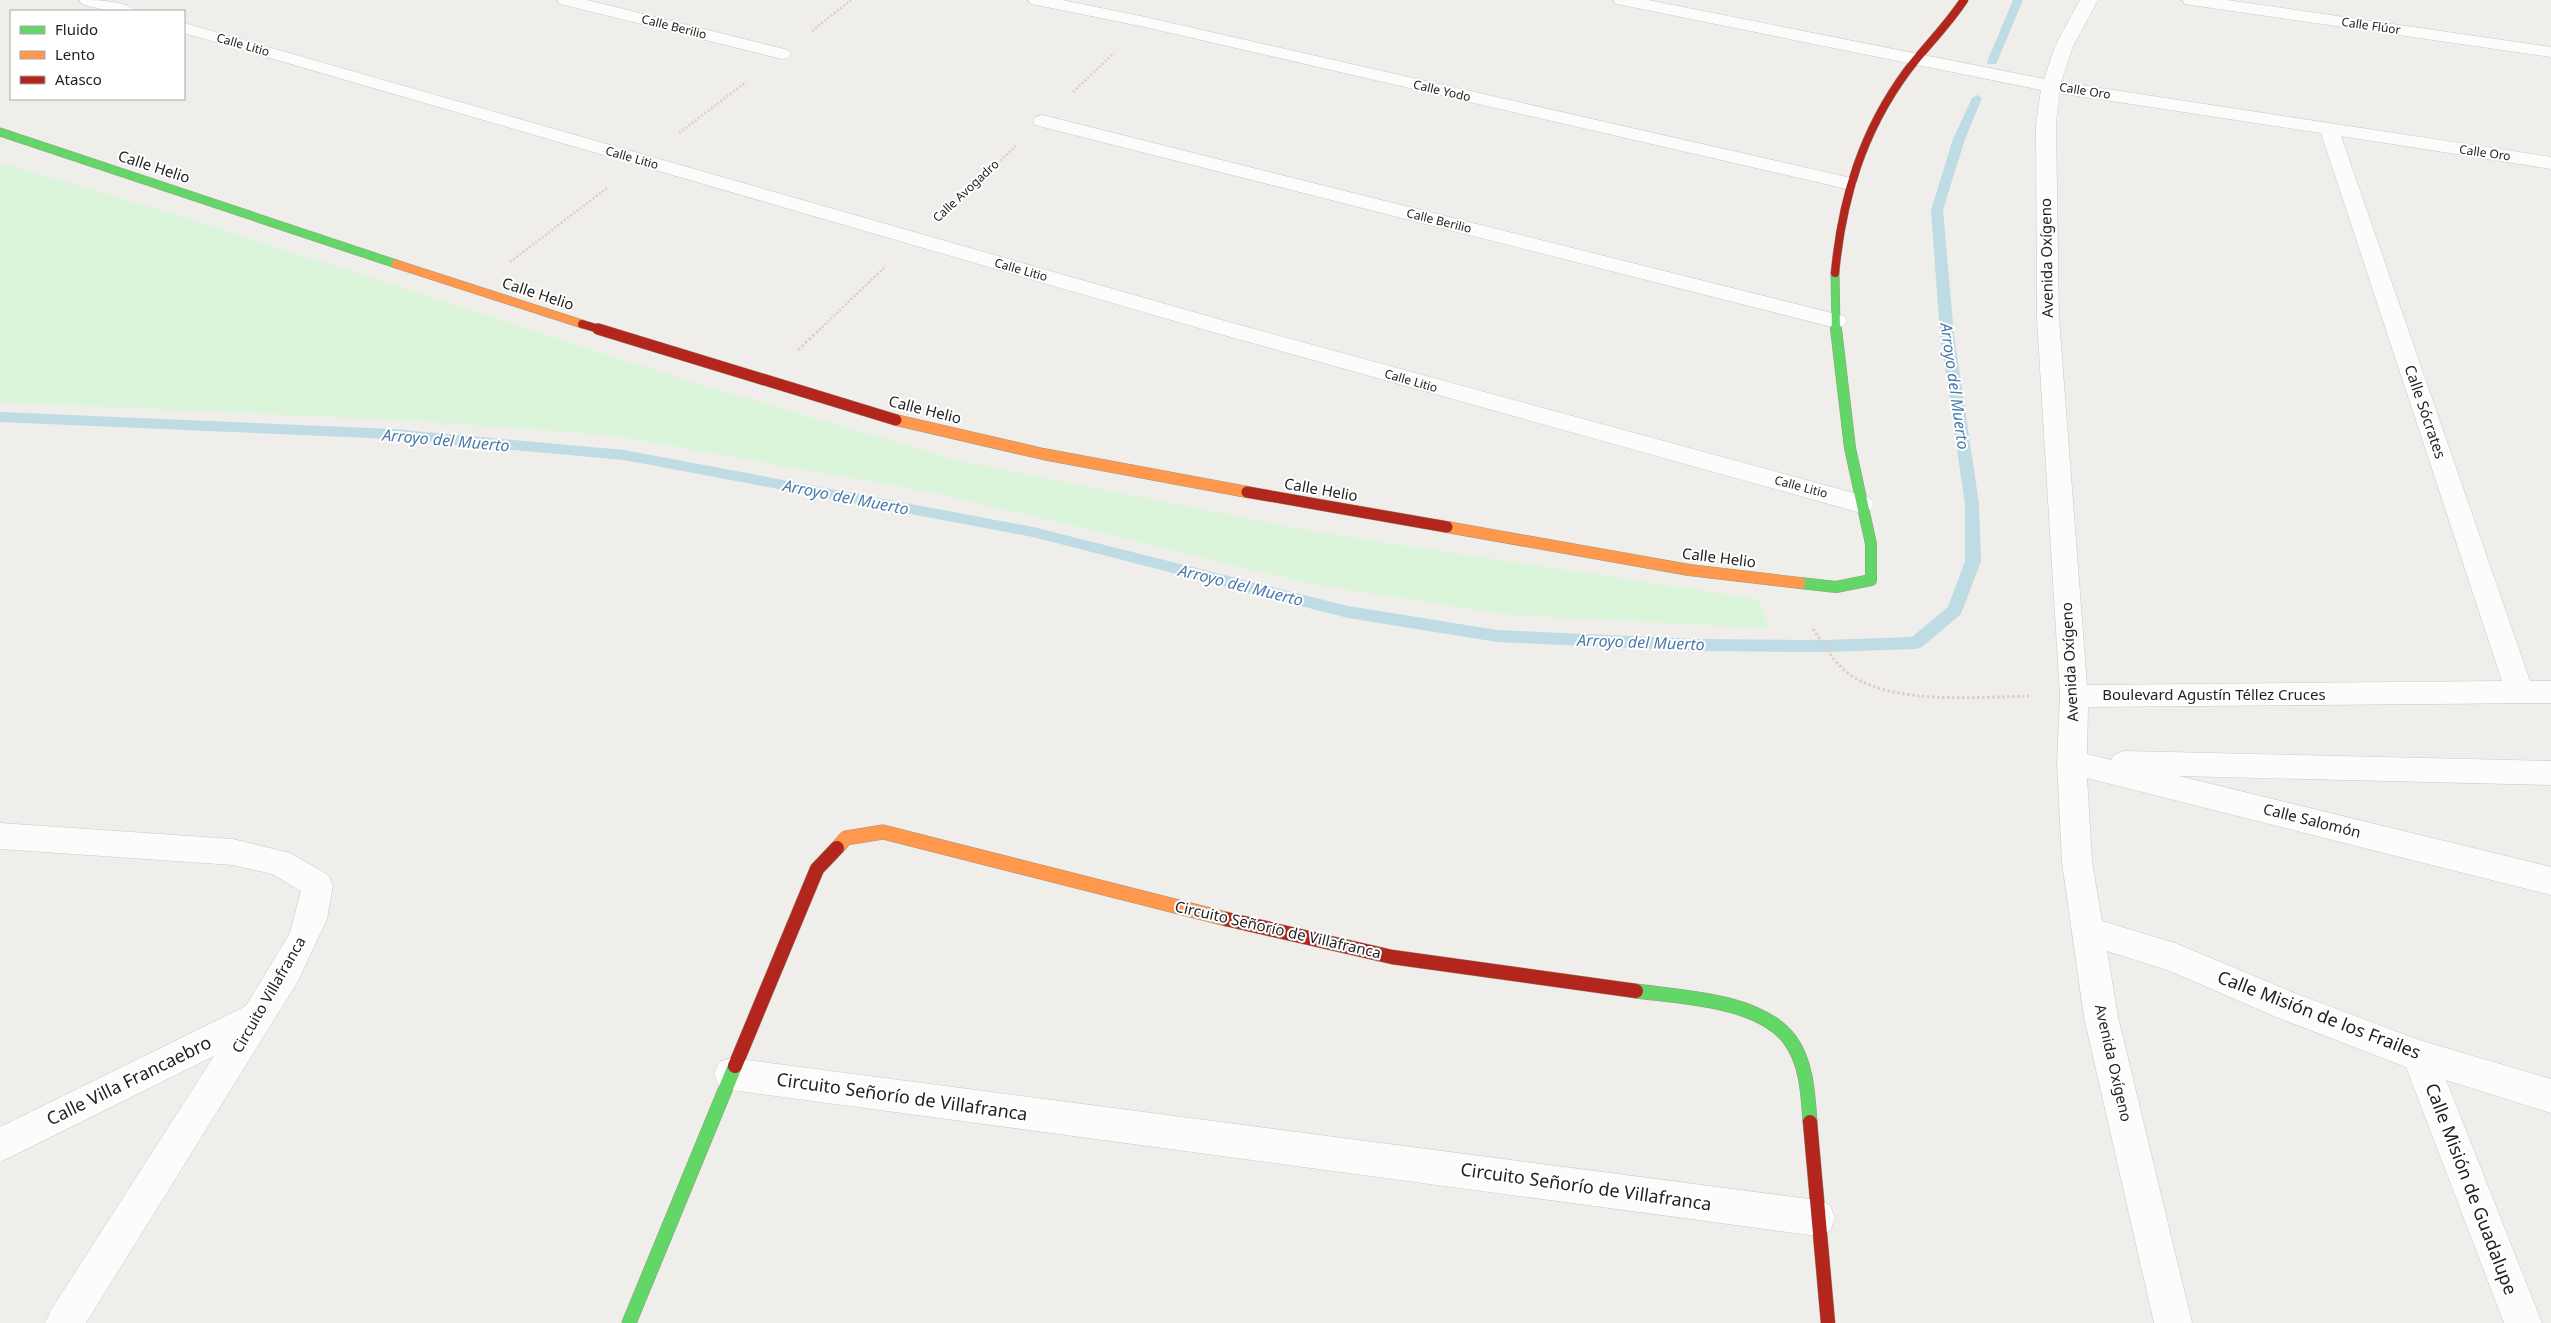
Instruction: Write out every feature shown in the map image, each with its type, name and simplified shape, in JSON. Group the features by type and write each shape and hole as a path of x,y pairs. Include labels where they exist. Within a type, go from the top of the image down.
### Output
{"street":[{"path":"88,0 123,10"},
{"name":"Calle Berilio","path":"566,0 782,54"},
{"name":"Calle Yodo","path":"1037,0 1145,22 1847,184"},
{"name":"Calle Oro","path":"1622,0 2051,86 2551,163"},
{"path":"1861,504 1844,416 1836,321 1834,260 1847,184 1862,145 1881,111 1916,60 1936,40 1964,0"},
{"name":"Avenida Oxígeno","path":"2089,0 2064,46 2051,86 2046,125 2045,183 2048,319 2074,696 2072,762 2077,862 2101,1017 2172,1323"},
{"name":"Calle Flúor","path":"2191,0 2551,52"},
{"name":"Calle Litio","path":"185,28 1435,388 1861,504"},
{"name":"Calle Berilio","path":"1042,121 1836,321"},
{"name":"Calle Sócrates","path":"2329,130 2520,693"},
{"name":"Calle Helio","path":"0,132 474,290 764,381 893,419 1024,450 1189,482 1689,570 1786,580 1822,588 1855,587 1872,580 1871,544 1861,504"},
{"name":"Boulevard Agustín Téllez Cruces","path":"2074,696 2551,692"},
{"path":"2072,762 2551,773"},
{"name":"Calle Salomón","path":"2072,762 2551,881"},
{"name":"Circuito Señorío de Villafranca","path":"629,1323 817,869 846,838 883,832 1133,897 1392,957 1718,1002 1764,1020 1785,1034 1796,1051 1807,1084 1817,1218 1828,1323"},
{"name":"Circuito Villafranca","path":"0,836 233,852 279,862 317,885 317,901 308,928 258,1017 64,1323"},
{"name":"Calle Misión de los Frailes","path":"2088,931 2175,958 2288,1006 2419,1056 2551,1096"},
{"name":"Calle Villa Francaebro","path":"0,1145 258,1017"},
{"name":"Calle Misión de Guadalupe","path":"2419,1056 2523,1323"},
{"name":"Circuito Señorío de Villafranca","path":"732,1074 1817,1218"}],"path":[{"name":"Calle Avogadro","path":"764,381 1145,22"},
{"path":"1808,620 1838,664 1851,675 1872,685 1909,693 1951,697 2074,696"}],"green space":[{"path":"0,163 162,210 682,379 960,461 1316,532 1757,599 1770,628 1509,615 1312,584 936,493 610,435 419,421 0,402"}],"waterway":[{"name":"Arroyo del Muerto","path":"1992,62 2018,0"},
{"name":"Arroyo del Muerto","path":"0,417 393,434 624,455 1033,532 1348,612 1497,636 1698,645 1825,646 1916,643 1955,610 1973,561 1972,504 1947,335 1937,210 1959,139 1977,98"}],"traffic: fast":[{"path":"0,132 396,264"},
{"path":"1800,583 1845,587 1871,580 1871,544 1850,448 1842,396 1836,343 1835,273"},
{"path":"1636,991 1696,999 1741,1009 1761,1017 1778,1027 1790,1040 1800,1059 1807,1090 1810,1122"},
{"path":"629,1323 735,1066"}],"traffic: slow":[{"path":"396,264 582,324"},
{"path":"896,420 1043,454 1247,492"},
{"path":"1447,527 1689,570 1800,583"},
{"path":"837,848 846,838 883,832 1133,897 1226,919"}],"traffic: jam":[{"path":"1835,273 1842,218 1855,167 1865,142 1891,94 1907,71 1951,19 1964,0"},
{"path":"582,324 896,420"},
{"path":"1247,492 1447,527"},
{"path":"735,1066 817,869 837,848"},
{"path":"1226,919 1392,957 1636,991"},
{"path":"1810,1122 1828,1323"}]}
